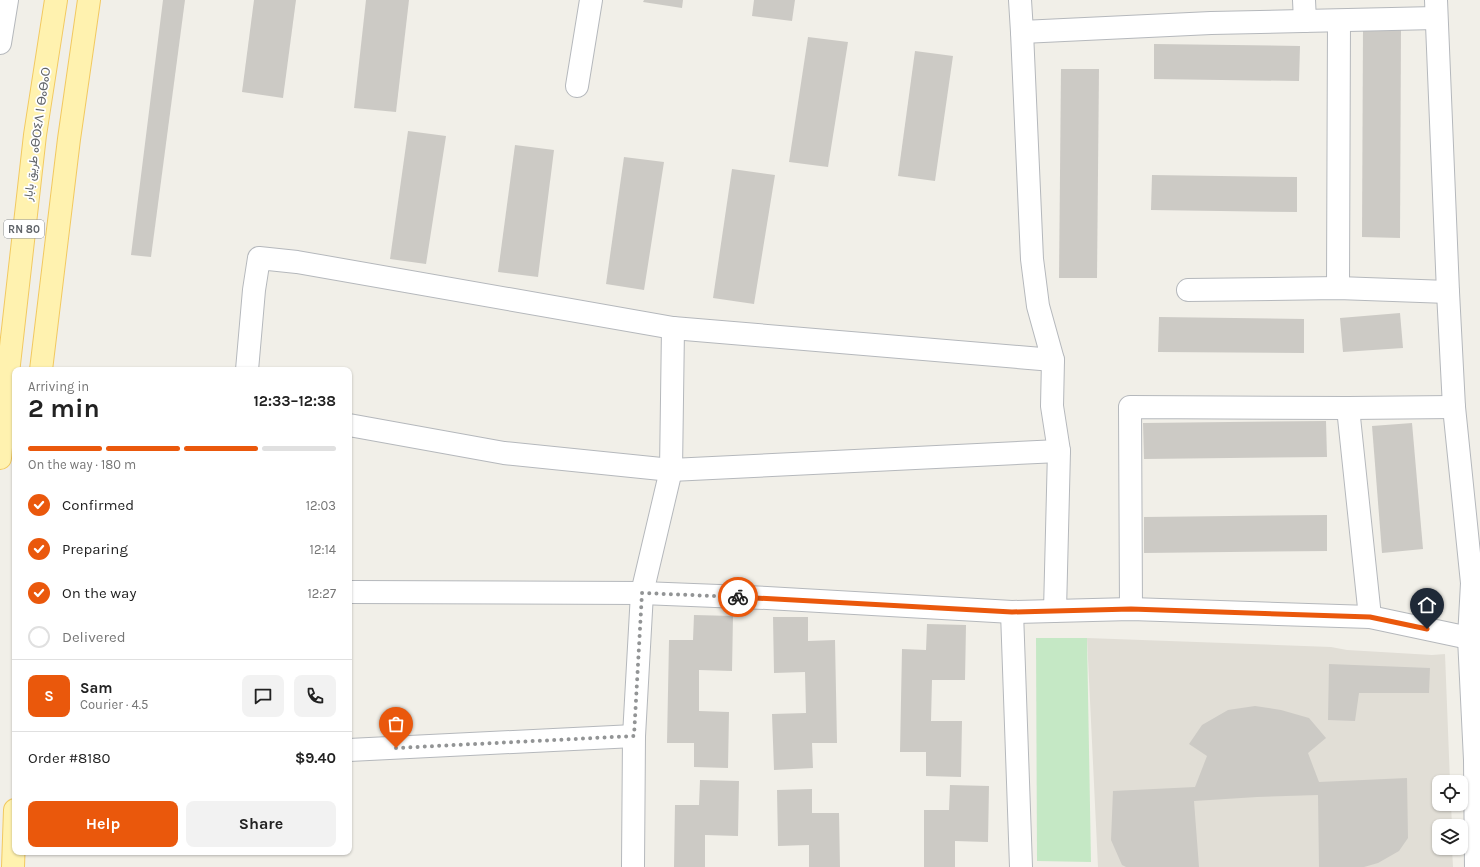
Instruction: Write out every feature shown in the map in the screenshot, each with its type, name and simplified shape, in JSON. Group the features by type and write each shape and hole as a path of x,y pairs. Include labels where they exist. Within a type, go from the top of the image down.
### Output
{"main road":[{"name":"طريق بابار ⴰⴱⵔⵉⴷ ⵏ ⴱⴰⴱⴰⵔ","path":"12,367 34,143 56,0"},
{"name":"RN 80","path":"41,367 68,139 89,0"},
{"name":"طريق بابار ⴰⴱⵔⵉⴷ ⵏ ⴱⴰⴱⴰⵔ","path":"0,458 12,371"},
{"path":"13,855 13,867"}],"street":[{"path":"0,43 6,0"},
{"path":"577,86 591,0"},
{"path":"1020,0 1032,259 1038,306 1053,360 1052,406 1060,451 1055,611"},
{"path":"1304,0 1304,21"},
{"path":"1022,32 1211,23 1339,21 1436,9 1454,407 1476,583 1469,638 1477,760 1476,867"},
{"path":"1338,288 1339,21"},
{"path":"247,367 254,290 260,258 297,262 673,328 1053,360"},
{"path":"1188,290 1338,288 1448,292"},
{"path":"633,867 634,736 642,593 671,470 673,328"},
{"path":"1131,609 1130,407 1454,407"},
{"path":"1348,408 1370,617"},
{"path":"352,426 504,453 671,470 1060,451"},
{"path":"352,592 642,593 767,598 1012,612 1131,609 1370,617 1469,638"},
{"path":"1012,612 1021,867"},
{"path":"352,750 634,736"}],"shaded area":[{"path":"1087,638 1331,647 1347,650 1432,655 1445,654 1450,775 1432,775 1432,811 1451,811 1452,819 1432,819 1432,855 1452,855 1453,867 1098,867"}],"green space":[{"path":"1036,638 1087,638 1091,862 1037,861"}],"building":[{"path":"163,0 185,0 151,257 131,255"},
{"path":"254,0 296,0 283,98 242,92"},
{"path":"366,0 409,0 396,112 354,108"},
{"path":"644,0 683,0 682,8 643,2"},
{"path":"754,0 795,0 792,21 752,16"},
{"path":"1363,28 1401,29 1400,238 1362,237"},
{"path":"808,37 848,42 828,167 789,162"},
{"path":"1154,44 1300,46 1299,81 1154,79"},
{"path":"915,51 953,56 935,181 898,176"},
{"path":"1061,69 1099,69 1097,278 1059,278"},
{"path":"408,131 446,136 426,264 390,259"},
{"path":"515,145 554,150 538,277 498,272"},
{"path":"624,157 664,162 644,290 606,284"},
{"path":"732,169 775,175 754,304 713,298"},
{"path":"1152,175 1297,177 1297,212 1151,210"},
{"path":"1400,313 1403,348 1343,352 1340,318"},
{"path":"1159,317 1304,319 1304,353 1158,352"},
{"path":"1326,421 1327,457 1144,459 1143,423"},
{"path":"1412,423 1423,549 1382,553 1372,426"},
{"path":"1327,515 1327,551 1144,553 1144,517"},
{"path":"694,615 733,616 732,671 699,670 699,711 729,712 728,768 694,767 694,743 667,743 669,640 693,640"},
{"path":"773,617 808,617 808,641 835,640 837,743 812,743 813,768 774,770 772,714 806,713 805,672 774,673"},
{"path":"927,624 966,625 965,680 932,680 931,721 962,721 961,777 926,776 926,752 900,752 902,649 926,650"},
{"path":"1329,664 1430,668 1429,693 1359,693 1355,721 1328,720"},
{"path":"1255,706 1281,710 1309,718 1326,738 1308,753 1319,782 1407,778 1408,838 1399,851 1378,863 1364,867 1319,867 1318,795 1257,797 1194,801 1199,867 1126,867 1122,865 1111,840 1113,791 1195,787 1207,756 1189,744 1202,725 1228,710"},
{"path":"700,780 739,781 738,836 705,835 705,867 674,867 675,805 699,805"},
{"path":"950,785 989,786 988,842 955,841 955,867 924,867 924,810 949,810"},
{"path":"812,789 812,813 839,813 840,867 809,867 809,845 778,846 777,790"}],"way so far":[{"path":"396,748 634,736 642,593 738,597"}],"route":[{"path":"738,597 1012,612 1131,609 1370,617 1427,629"}]}
